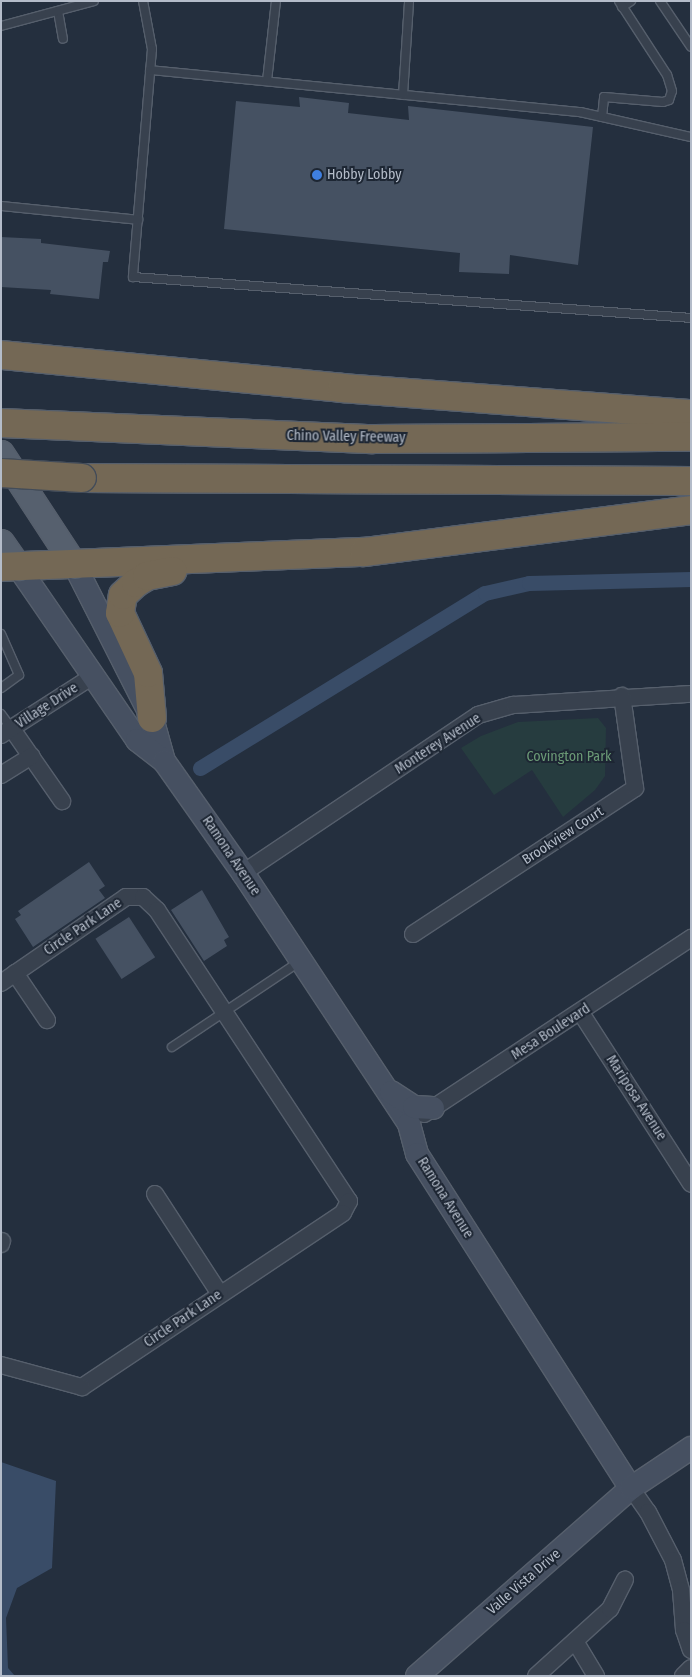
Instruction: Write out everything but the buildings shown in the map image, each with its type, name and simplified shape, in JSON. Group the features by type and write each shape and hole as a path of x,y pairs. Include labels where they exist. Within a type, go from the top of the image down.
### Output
{"highway":[{"path":"1,355 342,388 691,414"},
{"name":"Chino Valley Freeway","path":"1,424 74,429 373,439 691,437"},
{"path":"1,473 82,478 691,481"},
{"path":"10,568 364,552 691,510"},
{"path":"152,718 148,673 120,613 123,595 147,576 235,558"}],"main road":[{"name":"Ramona Avenue","path":"1,453 75,566"},
{"name":"Ramona Avenue","path":"1,542 10,568"}],"street":[{"name":"Ramona Avenue","path":"75,566 152,718 164,761"},
{"name":"Ramona Avenue","path":"10,568 93,676 137,740 164,761 243,873 409,1124 417,1154 648,1512 673,1560 682,1590 684,1630 691,1650"},
{"name":"Village Drive","path":"6,732 93,676"},
{"name":"Monterey Avenue","path":"243,873 478,715 514,705 622,696 691,694"},
{"name":"Brookview Court","path":"413,934 635,788 622,696"},
{"path":"6,732 31,756 62,801"},
{"path":"1,775 31,756"},
{"name":"Circle Park Lane","path":"1,983 126,898 143,897 157,910 349,1201 343,1212 82,1387 1,1365"},
{"name":"Mesa Boulevard","path":"409,1124 581,1013 691,938"},
{"path":"16,973 47,1020"},
{"name":"Mariposa Avenue","path":"581,1013 691,1184"},
{"path":"380,1080 403,1103 414,1107 433,1108"},
{"path":"155,1194 220,1294"},
{"name":"Valle Vista Drive","path":"417,1676 631,1488 691,1448"},
{"path":"536,1676 610,1609 624,1580"},
{"path":"575,1641 596,1676"},
{"path":"683,1676 691,1668"}],"lane":[{"path":"1,26 94,1"},
{"path":"143,1 152,49 133,277 691,318"},
{"path":"267,82 276,1"},
{"path":"403,95 409,1"},
{"path":"602,117 604,97 663,102 671,97 667,75 620,4 631,1"},
{"path":"660,1 691,47"},
{"path":"58,11 64,39"},
{"path":"150,70 580,112 691,137"},
{"path":"1,206 138,220"},
{"path":"1,634 19,675 1,688"},
{"path":"1,714 6,732"},
{"path":"172,1048 301,961"}],"green space":[{"name":"Covington Park","path":"598,718 606,728 605,776 595,790 563,817 532,770 494,795 461,748 481,736 518,722"}],"water":[{"path":"1,1462 56,1481 52,1568 17,1588 6,1618 8,1668 15,1676 1,1676"}],"waterway":[{"path":"200,768 485,593 529,583 691,579"}],"place":[{"name":"Hobby Lobby","path":"317,175"}]}
